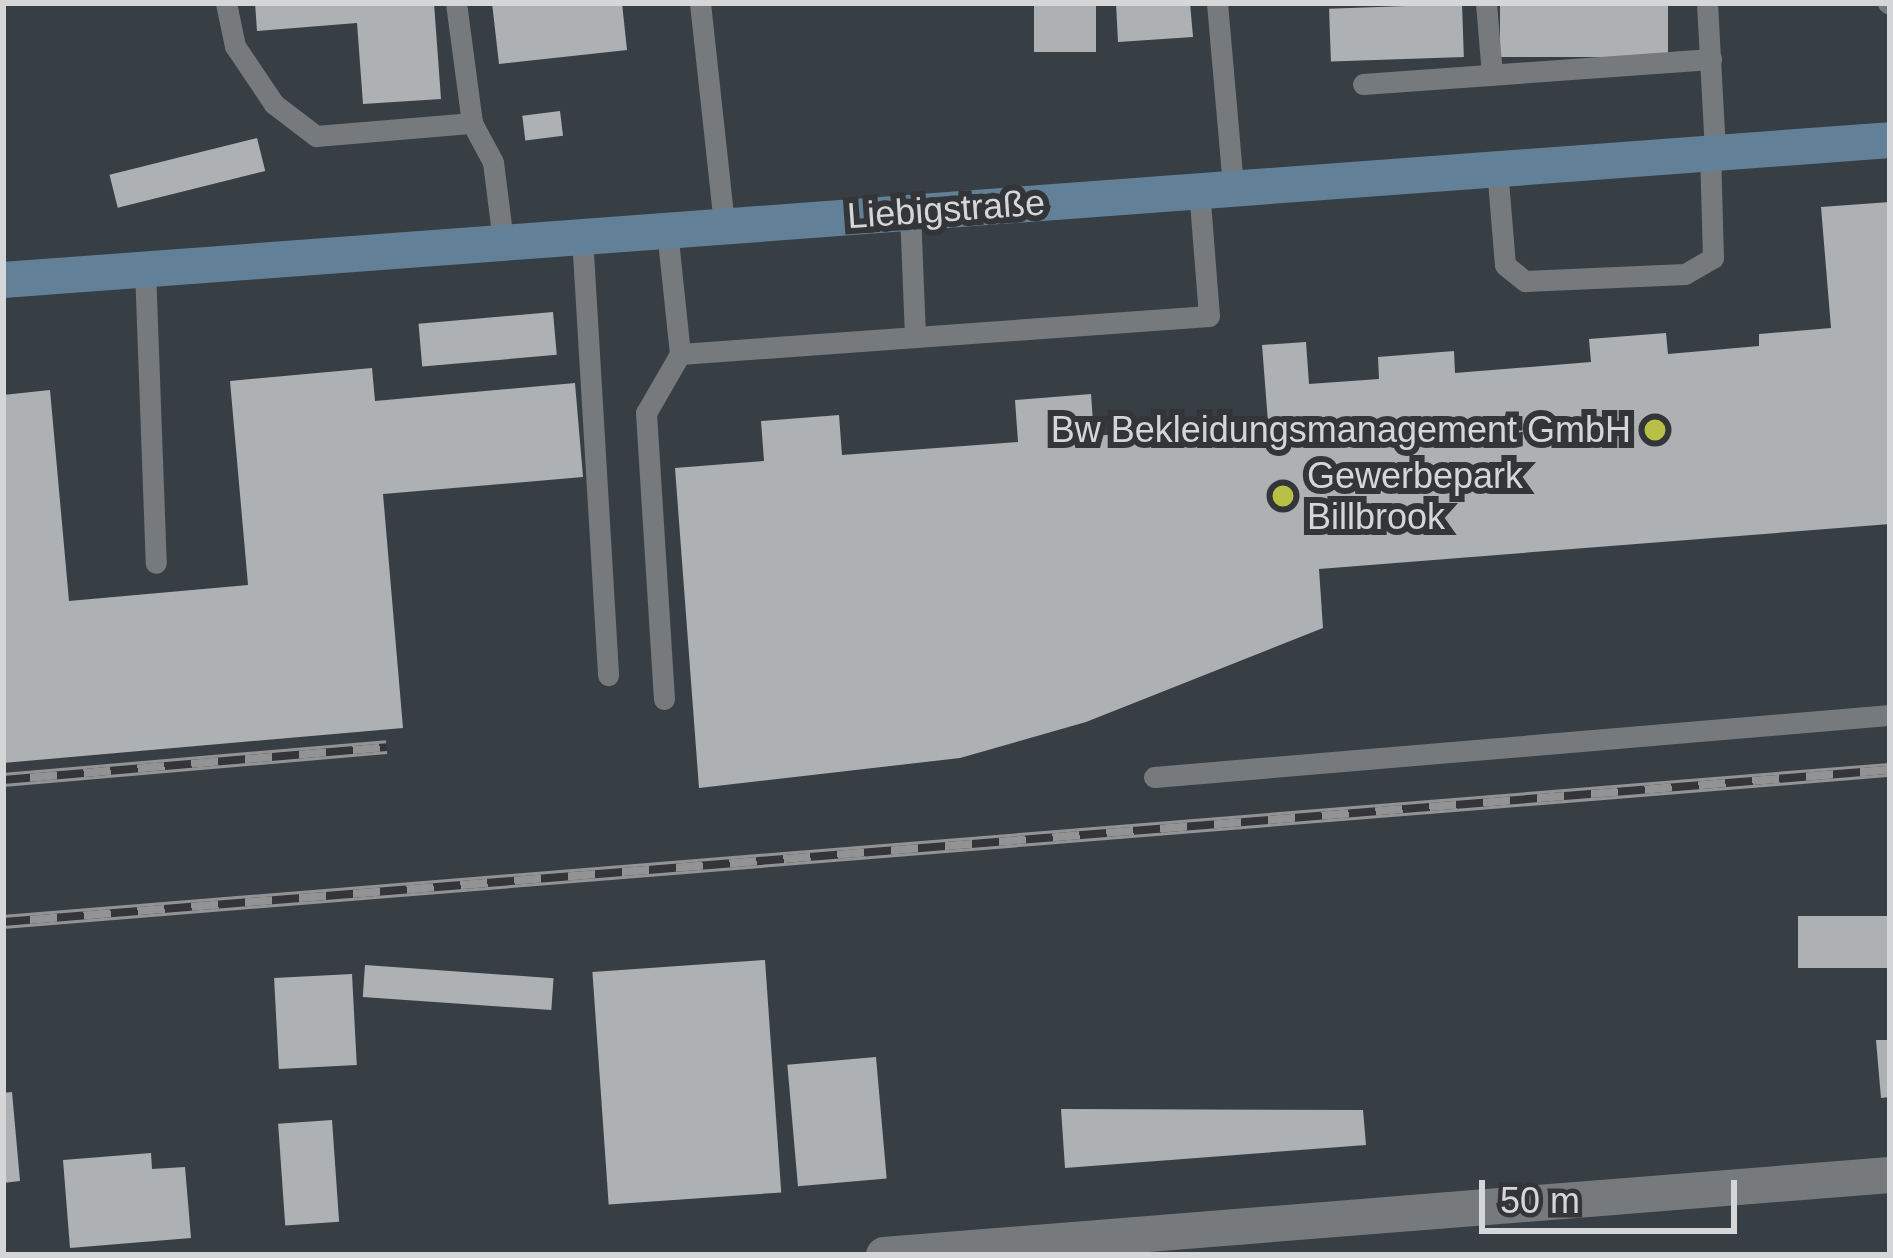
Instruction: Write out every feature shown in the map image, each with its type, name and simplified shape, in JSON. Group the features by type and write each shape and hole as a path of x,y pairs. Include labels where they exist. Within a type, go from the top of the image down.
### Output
{"main road":[{"name":"Liebigstraße","path":"3,280 1890,140"}],"street":[{"path":"884,1255 1010,1250 1890,1175"}],"lane":[{"path":"226,3 235,46 274,104 316,136 472,123"},
{"path":"456,3 472,123 493,162 503,242"},
{"path":"700,3 724,226"},
{"path":"680,354 1209,316 1216,189 1217,3"},
{"path":"1486,3 1492,75"},
{"path":"1497,168 1505,265 1525,281 1685,274 1713,257 1706,3"},
{"path":"1364,84 1711,59"},
{"path":"910,212 915,337"},
{"path":"664,699 646,413 680,354 667,230"},
{"path":"582,236 608,675"},
{"path":"145,269 157,563"},
{"path":"1154,777 1890,715"}],"shaded area":[{"path":"3,3 1890,3 1890,1255 3,1255"}],"building":[{"path":"255,3 434,3 441,99 363,104 357,23 257,31"},
{"path":"492,3 622,3 627,50 499,64"},
{"path":"1034,3 1096,3 1096,52 1034,52"},
{"path":"1116,3 1190,3 1193,37 1118,42"},
{"path":"1500,3 1668,3 1668,57 1500,57"},
{"path":"1462,4 1464,57 1331,62 1329,9"},
{"path":"560,111 563,136 525,140 522,116"},
{"path":"257,138 265,171 118,208 110,175"},
{"name":"Gewerbepark Billbrook","path":"1890,202 1890,524 1319,569 1323,628 1086,722 960,758 699,788 675,468 764,461 761,421 839,415 842,455 1018,442 1015,400 1091,394 1094,436 1268,422 1262,345 1306,342 1309,384 1379,379 1378,357 1454,351 1455,373 1591,362 1589,339 1666,333 1668,354 1759,346 1759,334 1831,328 1821,207"},
{"path":"553,312 557,355 422,367 419,324"},
{"path":"372,368 375,401 575,383 583,477 383,494 403,728 3,763 3,395 50,390 69,601 248,585 230,381"},
{"path":"1798,916 1890,916 1890,968 1798,968"},
{"path":"765,960 781,1192 609,1205 592,972"},
{"path":"365,965 554,978 551,1010 363,997"},
{"path":"352,974 357,1065 279,1069 274,978"},
{"path":"1876,1040 1890,1040 1890,1097 1881,1098"},
{"path":"876,1057 887,1179 798,1186 787,1065"},
{"path":"12,1092 20,1181 3,1183 3,1093"},
{"path":"1061,1109 1363,1110 1366,1145 1065,1168"},
{"path":"332,1120 339,1222 285,1226 278,1124"},
{"path":"151,1153 152,1169 185,1167 191,1238 70,1248 63,1160"}],"railway":[{"path":"3,780 387,747"},
{"path":"3,922 1890,770"}],"place":[{"name":"Bw Bekleidungsmanagement GmbH","path":"1655,430"},
{"name":"Gewerbepark Billbrook","path":"1283,496"}]}
